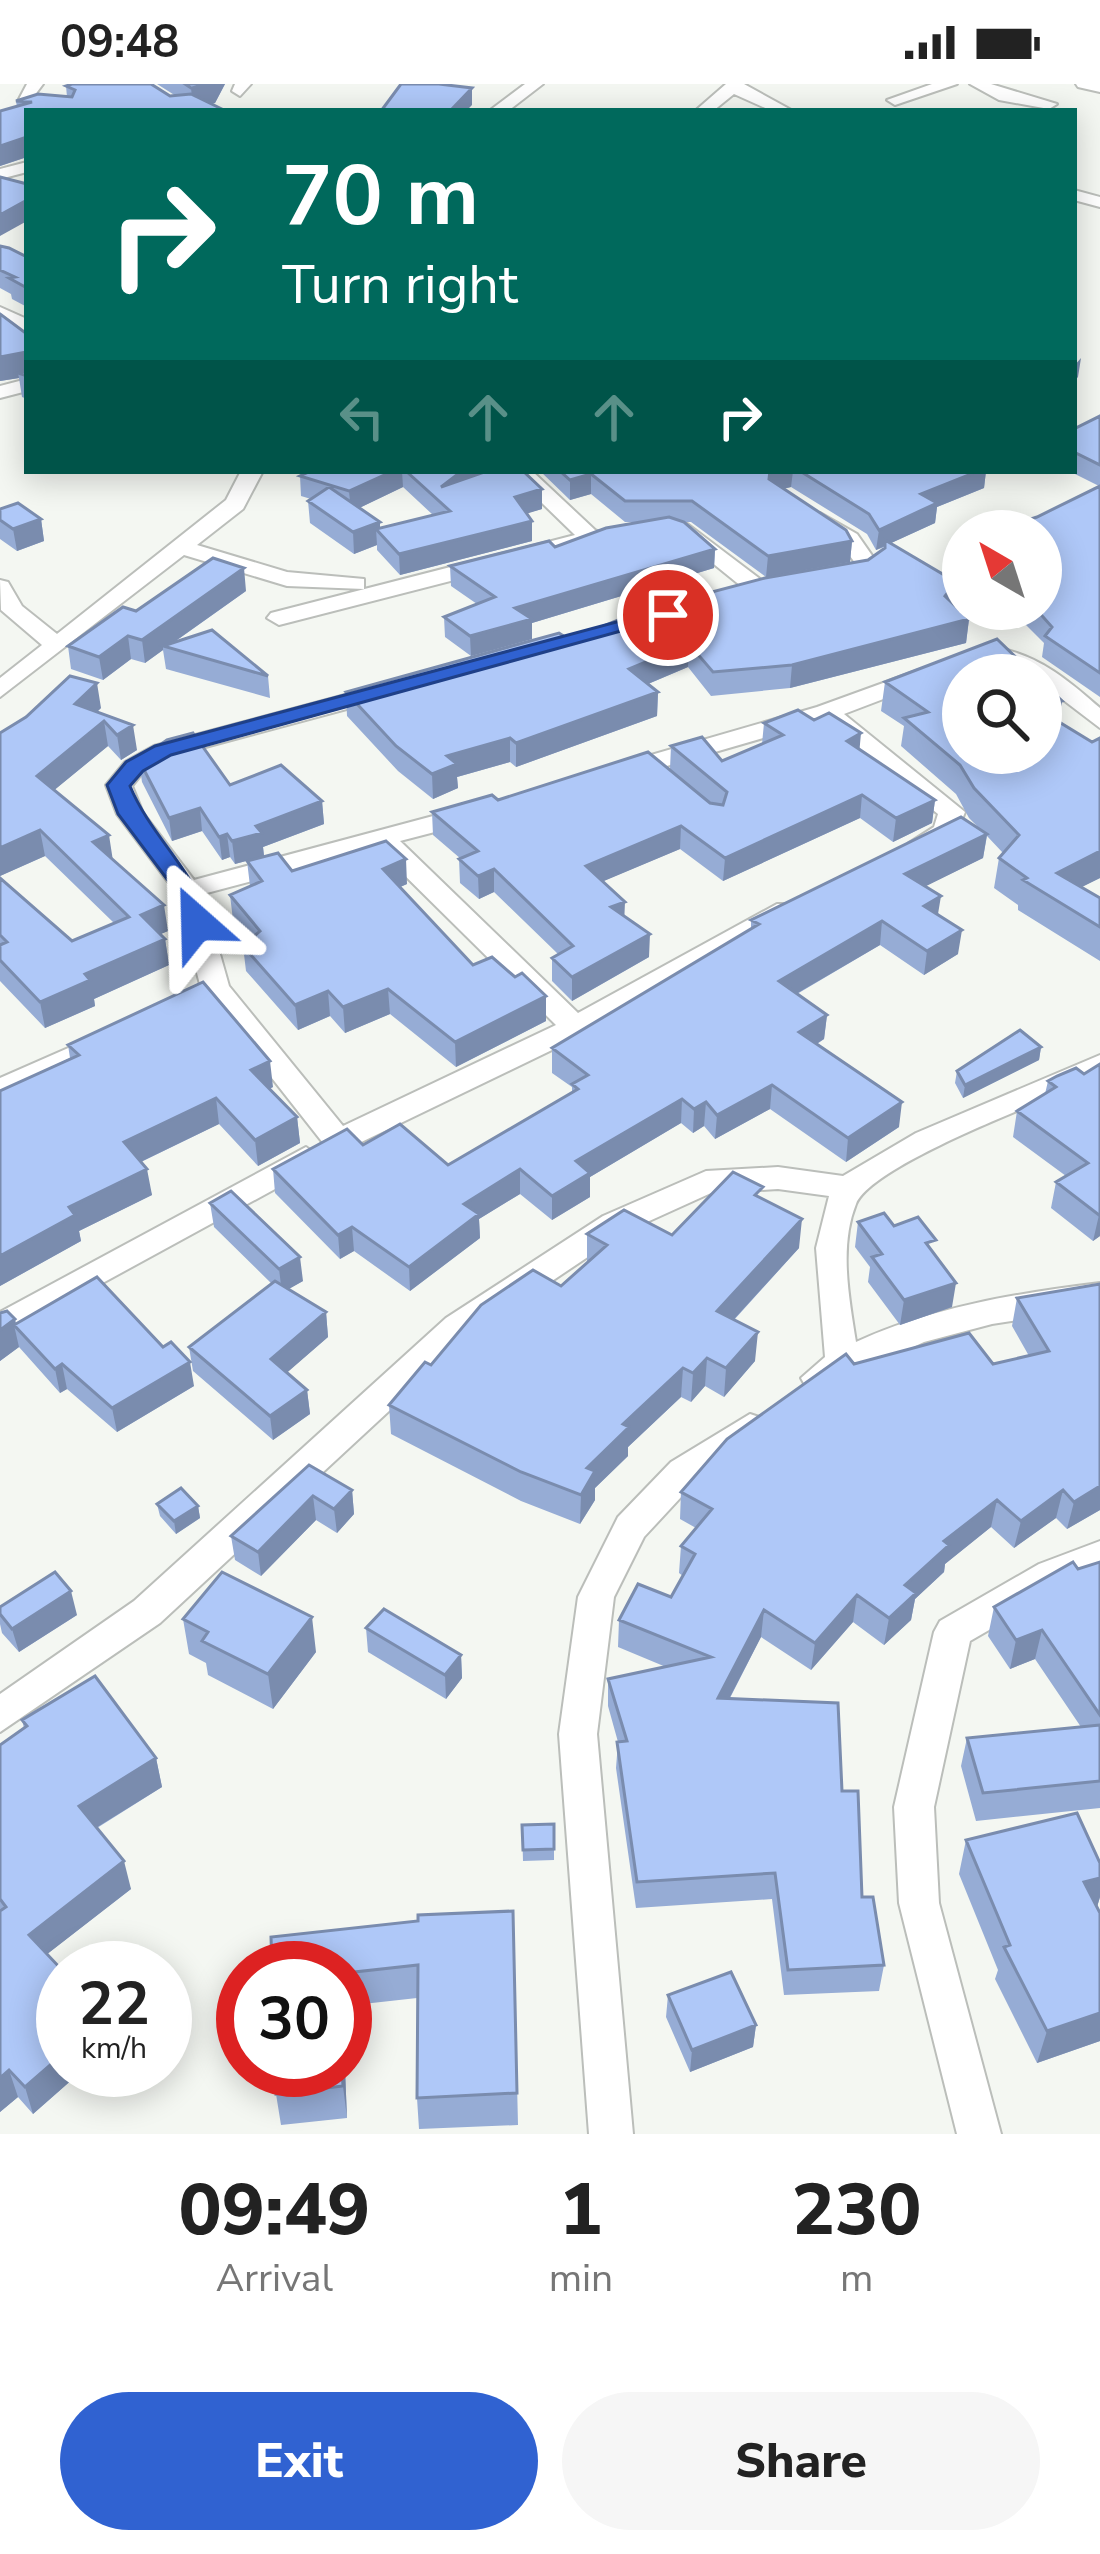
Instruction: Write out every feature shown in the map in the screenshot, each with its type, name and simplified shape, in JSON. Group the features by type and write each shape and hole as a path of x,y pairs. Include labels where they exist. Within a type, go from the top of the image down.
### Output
{"street":[{"path":"35,84 24,98 56,108"},
{"path":"501,108 535,84"},
{"path":"895,100 949,84"},
{"path":"978,84 1005,97 1049,104"},
{"path":"1084,84 1100,87"},
{"path":"707,108 735,86 779,108"},
{"path":"0,690 235,504 250,474"},
{"path":"523,474 591,538"},
{"path":"800,507 857,543 869,567 818,580"},
{"path":"658,526 693,532 759,591"},
{"path":"279,618 628,531"},
{"path":"182,547 288,583 375,583 386,589"},
{"path":"0,587 13,610 56,645"},
{"path":"604,776 826,712 995,654 1034,667 1100,721"},
{"path":"338,1141 205,993 188,890 130,814 118,785 134,766 163,751 416,683"},
{"path":"826,712 952,812 946,831 886,861"},
{"path":"188,890 494,808"},
{"path":"383,840 575,1027"},
{"path":"0,1328 338,1141 575,1027 807,900"},
{"path":"0,1090 136,1027"},
{"path":"842,1360 831,1289 833,1242 849,1188 884,1161 1100,1065"},
{"path":"0,1715 147,1612 458,1327 614,1224 706,1182 778,1178 849,1188"},
{"path":"611,2134 578,1734 596,1598 631,1527 683,1472 842,1360 1035,1302 1100,1295"},
{"path":"979,2134 920,1904 914,1807 952,1632 1052,1575 1100,1556"}],"building":[{"path":"151,84 170,96 191,94 220,108 24,108 24,138 0,146 0,111 32,102 16,101 38,94 72,97 75,90 66,86"},
{"path":"401,84 472,88 453,108 383,108"},
{"path":"0,177 24,183 24,202 0,215"},
{"path":"0,246 24,256 24,286 9,278 15,277 0,270"},
{"path":"0,314 24,332 24,352 0,357"},
{"path":"1100,416 1100,465 1077,454 1077,428"},
{"path":"304,474 386,474 349,491 300,476"},
{"path":"409,474 458,474 441,487 478,474 526,474 542,489 515,497 532,521 399,554 376,529 450,511"},
{"path":"591,474 770,474 769,479 846,530 852,541 768,556 692,501 625,501"},
{"path":"805,474 971,474 921,494 937,503 879,530 869,514"},
{"path":"1100,486 1100,673 1045,636 1050,630 1062,630 1062,510 1051,510"},
{"path":"329,487 380,522 353,532 308,501"},
{"path":"18,503 41,519 13,529 0,520 0,509"},
{"path":"669,517 684,522 715,549 515,608 532,619 470,636 444,617 495,597 450,566 549,541 555,547 606,528"},
{"path":"885,540 942,574 942,626 792,665 713,672 689,644 629,669 658,692 516,743 510,738 447,756 457,764 432,774 396,746 346,692 559,633 570,640 640,611 765,578 868,560 885,548"},
{"path":"213,558 244,568 142,640 128,636 99,657 68,646 123,607 136,611"},
{"path":"212,630 268,676 163,646"},
{"path":"997,639 1012,654 958,654"},
{"path":"942,660 942,750 904,718 928,712 885,682"},
{"path":"70,676 97,683 75,704 133,725 117,735 104,721 37,776 109,835 93,842 164,905 141,915 165,939 85,974 90,980 40,1002 0,960 0,945 7,942 0,935 0,878 72,941 129,917 40,830 0,848 0,733 26,717"},
{"path":"798,710 814,720 829,713 861,733 847,741 935,800 896,818 862,795 725,858 681,826 586,866 625,902 611,907 650,934 572,977 552,958 573,946 494,869 478,876 459,859 478,851 432,812 492,795 498,800 648,752 710,803 723,805 727,792 671,746 702,737 722,761 783,735 764,723"},
{"path":"1062,724 1092,742 1100,738 1100,851 1057,873 1100,898 1100,927 1023,880 1027,878 999,858 1019,835 965,774 1062,774"},
{"path":"193,733 230,785 281,765 322,801 256,826 262,833 232,841 227,834 219,837 200,808 169,818 139,760 167,740"},
{"path":"961,817 987,834 905,874 941,896 924,906 962,930 927,951 882,921 779,981 827,1015 799,1032 902,1102 848,1138 772,1085 717,1115 706,1102 694,1109 682,1099 576,1161 590,1173 552,1196 520,1169 464,1204 479,1214 409,1267 352,1227 338,1235 273,1169 347,1129 363,1145 400,1124 448,1165 578,1089 572,1084 588,1075 552,1048 759,924 751,920"},
{"path":"386,841 406,859 383,869 473,965 492,957 515,977 522,973 546,996 455,1042 388,989 343,1007 328,991 295,1005 243,946 260,931 230,895 262,881 247,861 278,853 292,871"},
{"path":"203,982 270,1061 251,1070 297,1117 255,1140 216,1098 124,1142 147,1169 69,1207 75,1215 0,1256 0,1091 79,1055 68,1045"},
{"path":"1020,1030 1041,1047 965,1085 957,1071"},
{"path":"1100,1064 1099,1215 1056,1182 1088,1163 1017,1111 1056,1087 1048,1081 1076,1068 1084,1074"},
{"path":"733,1172 763,1187 755,1195 802,1219 717,1311 758,1332 726,1368 707,1358 693,1373 683,1368 623,1424 629,1427 587,1468 595,1471 581,1495 521,1472 389,1405 425,1362 431,1365 481,1305 533,1270 561,1286 607,1245 587,1234 624,1210 672,1235"},
{"path":"231,1191 300,1257 279,1269 210,1203"},
{"path":"884,1213 894,1226 918,1217 936,1240 926,1243 956,1283 904,1300 872,1257 882,1254 858,1222"},
{"path":"97,1277 163,1347 171,1342 190,1362 112,1408 62,1364 55,1369 14,1325"},
{"path":"275,1281 326,1312 271,1359 307,1390 270,1416 189,1347"},
{"path":"1100,1284 1100,1486 1074,1502 1063,1490 1021,1521 997,1500 944,1541 949,1545 905,1585 916,1593 889,1618 857,1595 815,1643 764,1610 718,1698 838,1703 842,1791 858,1791 862,1897 873,1897 884,1965 788,1970 775,1873 637,1882 617,1742 627,1741 608,1679 711,1657 619,1620 638,1584 671,1597 695,1554 681,1546 712,1509 681,1492 727,1439 846,1354 854,1364 969,1333 993,1364 1049,1351 1017,1298"},
{"path":"7,1311 15,1319 0,1330 0,1313"},
{"path":"309,1465 352,1490 334,1509 313,1496 258,1552 231,1536"},
{"path":"181,1488 198,1506 174,1521 157,1504"},
{"path":"1073,1562 1078,1569 1100,1562 1100,1715 1042,1630 1016,1640 994,1607"},
{"path":"55,1572 71,1591 12,1629 0,1607"},
{"path":"222,1572 312,1617 268,1674 202,1641 208,1632 183,1619"},
{"path":"384,1609 461,1655 445,1675 366,1628"},
{"path":"95,1676 156,1758 79,1806 124,1861 29,1935 36,1942 36,2077 25,2087 9,2070 0,2078 0,1911 6,1907 0,1899 0,1745 27,1726 22,1720"},
{"path":"1100,1725 1100,1781 983,1793 967,1738"},
{"path":"1077,1813 1100,1863 1100,1878 1084,1882 1100,1913 1100,2013 1047,2031 1004,1947 1010,1945 966,1840"},
{"path":"554,1824 554,1849 523,1850 522,1825"},
{"path":"513,1911 517,2093 417,2098 418,1965 372,1970 372,1941 271,1941 271,1937 418,1921 418,1915"},
{"path":"731,1972 756,2025 692,2050 668,1995"}],"route":[{"path":"197,923 188,890 130,814 118,785 134,766 163,751 668,615"}]}
